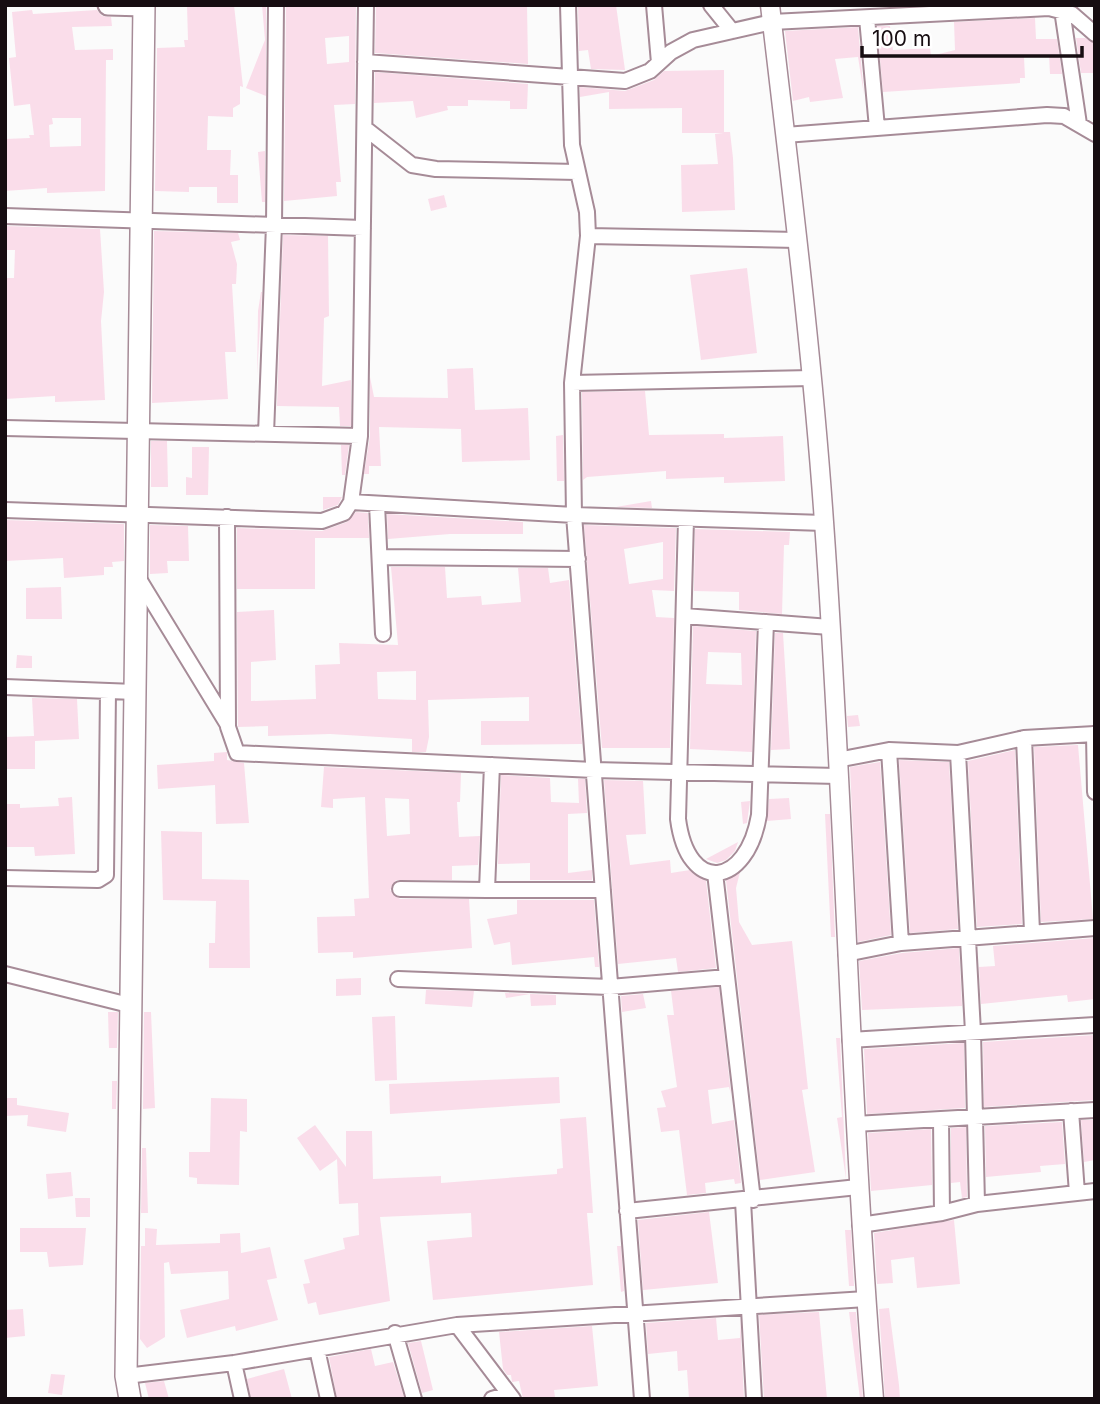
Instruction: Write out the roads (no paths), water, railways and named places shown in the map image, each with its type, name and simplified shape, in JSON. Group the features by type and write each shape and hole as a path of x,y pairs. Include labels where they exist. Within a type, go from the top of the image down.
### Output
{"main road":[{"path":"108,5 144,6 129,1005 126,1376 130,1399"}],"street":[{"path":"266,434 274,225 276,5"},
{"path":"5,510 322,521 344,513 351,502 360,436 366,5"},
{"path":"568,5 572,145 587,212 588,236 572,383 574,515 642,1399"},
{"path":"654,5 659,62"},
{"path":"711,5 732,31"},
{"path":"365,62 625,81 638,78 693,40 732,31 771,14 867,18 1062,9 1095,34"},
{"path":"1062,9 1079,124"},
{"path":"771,14 813,378 824,523 860,1225 874,1399"},
{"path":"867,18 877,128"},
{"path":"785,135 1047,115 1063,116 1095,134"},
{"path":"366,129 412,165 436,169 577,172"},
{"path":"5,216 363,228"},
{"path":"588,236 797,240"},
{"path":"572,383 813,378"},
{"path":"5,428 360,436"},
{"path":"351,502 574,515 824,523"},
{"path":"377,503 383,634"},
{"path":"227,517 228,727 233,748 240,754 761,774 838,768 889,750 958,752 1024,738 1094,734 1095,792"},
{"path":"686,519 677,772 680,837 687,853 701,869 715,873 728,871 744,859 755,841 761,774 766,622"},
{"path":"380,557 578,559"},
{"path":"137,576 228,727"},
{"path":"684,616 830,627"},
{"path":"5,687 135,692"},
{"path":"5,878 98,880 106,875 108,691"},
{"path":"1024,738 1032,932"},
{"path":"889,750 901,943"},
{"path":"958,752 973,1032 977,1204"},
{"path":"487,890 492,765"},
{"path":"715,873 748,1200 749,1306 754,1399"},
{"path":"400,889 603,890"},
{"path":"846,954 901,943 1095,928"},
{"path":"5,974 129,1005"},
{"path":"398,979 610,986 727,977"},
{"path":"850,1040 1095,1025"},
{"path":"855,1124 1095,1110"},
{"path":"1071,1111 1077,1193"},
{"path":"941,1119 942,1213"},
{"path":"627,1211 858,1187"},
{"path":"860,1225 942,1213 977,1204 1095,1191"},
{"path":"126,1376 234,1363 457,1325 866,1299"},
{"path":"457,1325 511,1396 492,1399"},
{"path":"395,1334 414,1399"},
{"path":"317,1349 328,1399"},
{"path":"234,1363 242,1399"}]}
